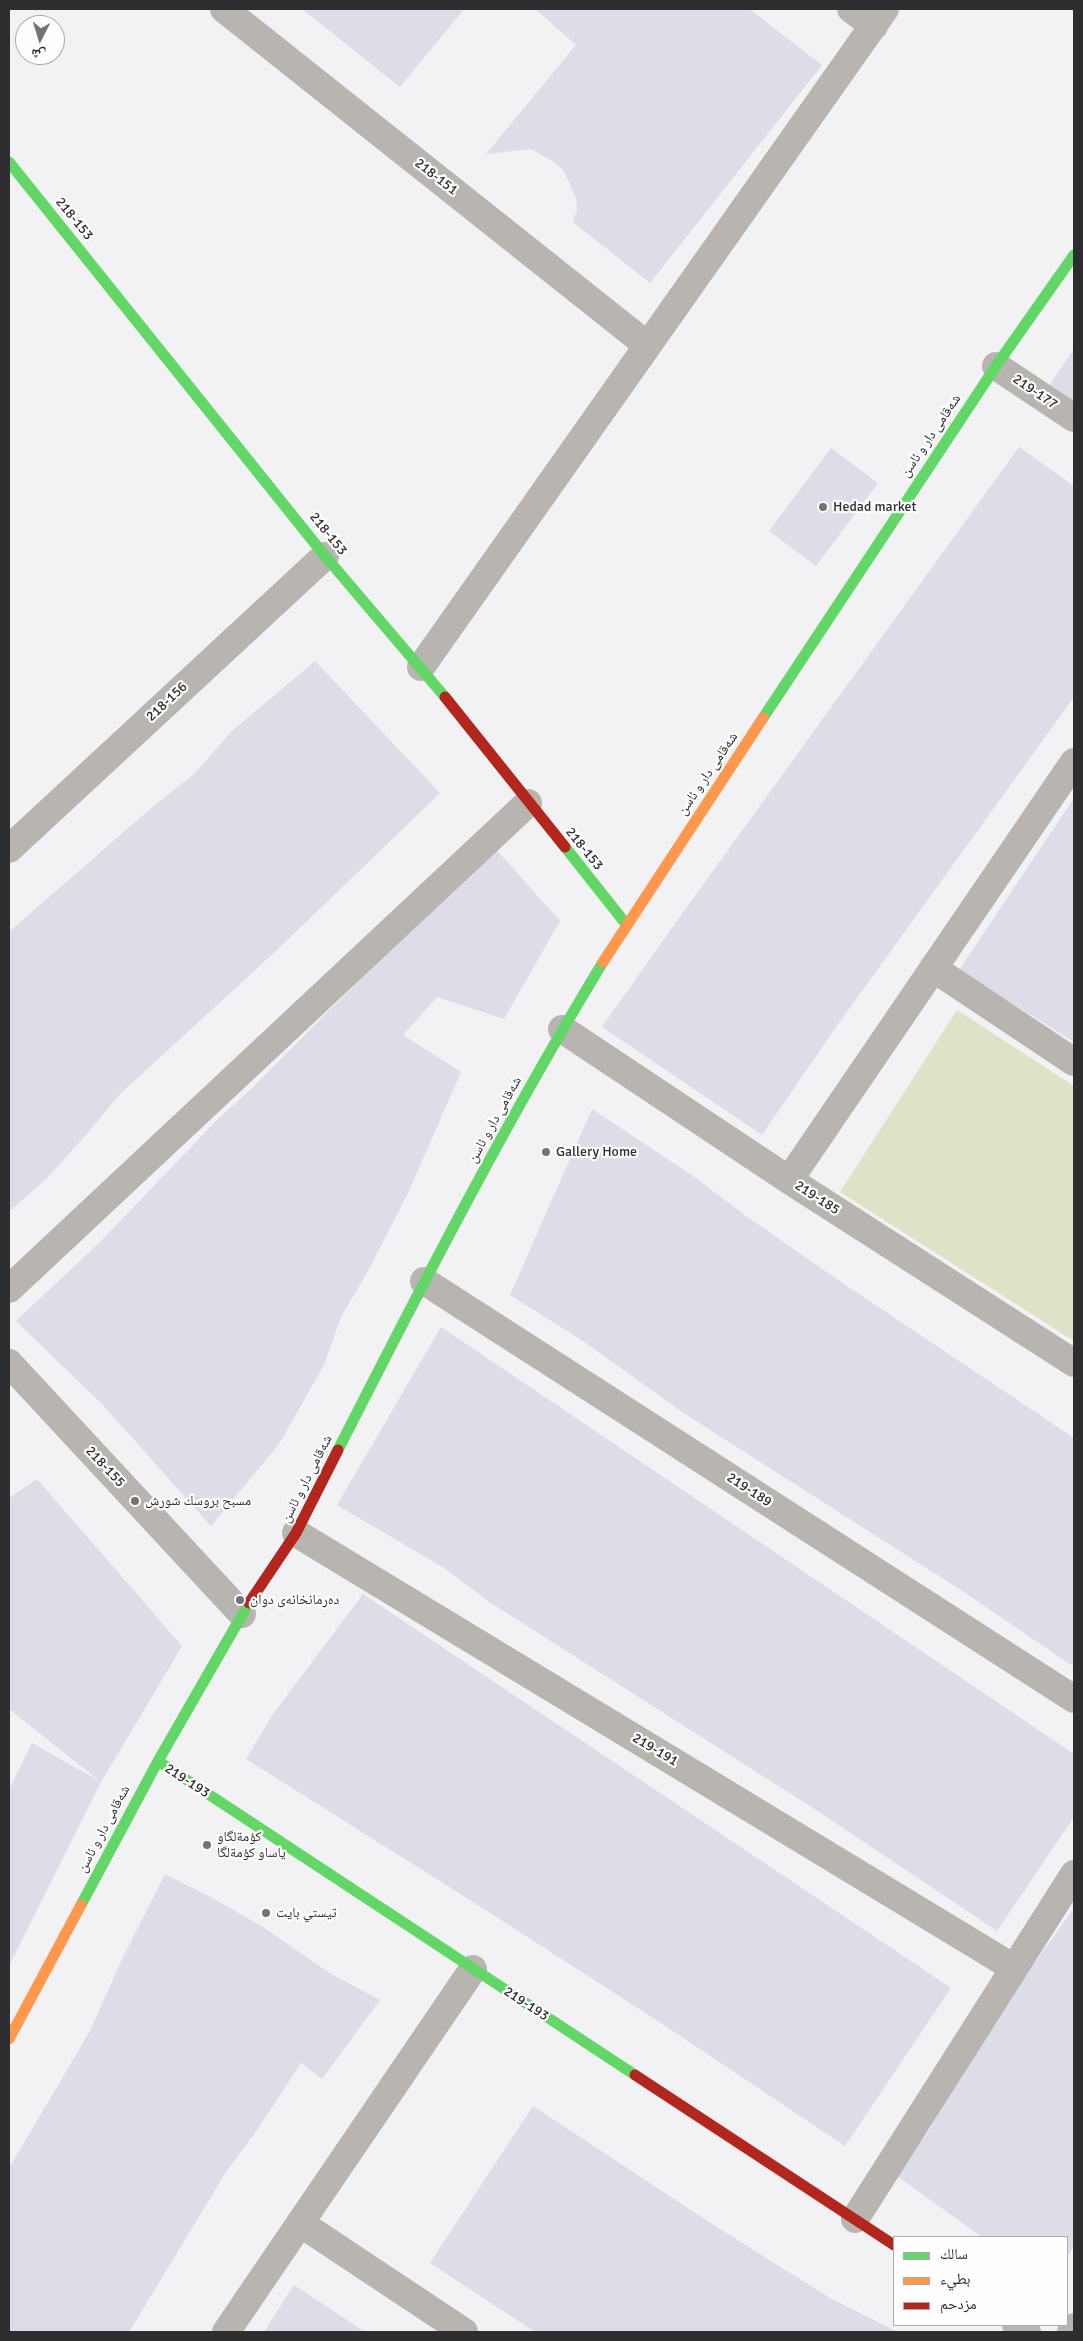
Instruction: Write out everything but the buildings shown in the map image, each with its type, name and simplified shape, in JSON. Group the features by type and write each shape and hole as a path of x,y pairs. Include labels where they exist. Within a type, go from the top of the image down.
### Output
{"street":[{"name":"218-151","path":"224,9 647,345"},
{"path":"421,666 880,17 851,9"},
{"name":"218-153","path":"9,162 325,556 421,666 626,924"},
{"name":"شەقامی دار و ئاسن","path":"9,2039 158,1762 242,1614 296,1533 424,1281 562,1029 626,924 996,366 1074,255"},
{"name":"219-177","path":"996,366 1074,418"},
{"name":"218-156","path":"9,849 325,556"},
{"path":"789,1180 1074,762"},
{"path":"9,1288 528,803"},
{"path":"933,968 1074,1062"},
{"name":"219-185","path":"562,1029 789,1180 1074,1363"},
{"name":"219-189","path":"424,1281 1074,1699"},
{"name":"218-155","path":"9,1363 242,1614"},
{"name":"219-191","path":"296,1533 1014,1968"},
{"name":"219-193","path":"158,1762 893,2244"},
{"path":"855,2219 1074,1874"},
{"path":"226,2332 472,1969"},
{"path":"300,2223 464,2332"},
{"path":"1071,2332 1074,2327"}],"green space":[{"path":"957,1010 1074,1086 1074,1341 840,1192"}],"traffic: fast":[{"path":"9,162 325,556 445,697"},
{"path":"763,718 996,366 1074,255"},
{"path":"565,847 626,924"},
{"path":"338,1450 433,1265 499,1142 603,962"},
{"path":"81,1905 158,1761 249,1603"},
{"path":"158,1761 635,2075"}],"traffic: slow":[{"path":"603,962 763,718"},
{"path":"9,2039 81,1905"}],"traffic: jam":[{"path":"445,697 565,847"},
{"path":"249,1603 296,1533 338,1450"},
{"path":"635,2075 893,2244"}],"place":[{"name":"Hedad market","path":"823,507"},
{"name":"Gallery Home","path":"546,1152"},
{"name":"مسبح بروسك شورش","path":"135,1501"},
{"name":"دەرمانخانەی دوان","path":"240,1600"},
{"name":"كؤمةلگاو ياساو كؤمةلگا","path":"207,1845"},
{"name":"تيستي بايت","path":"266,1913"}]}
